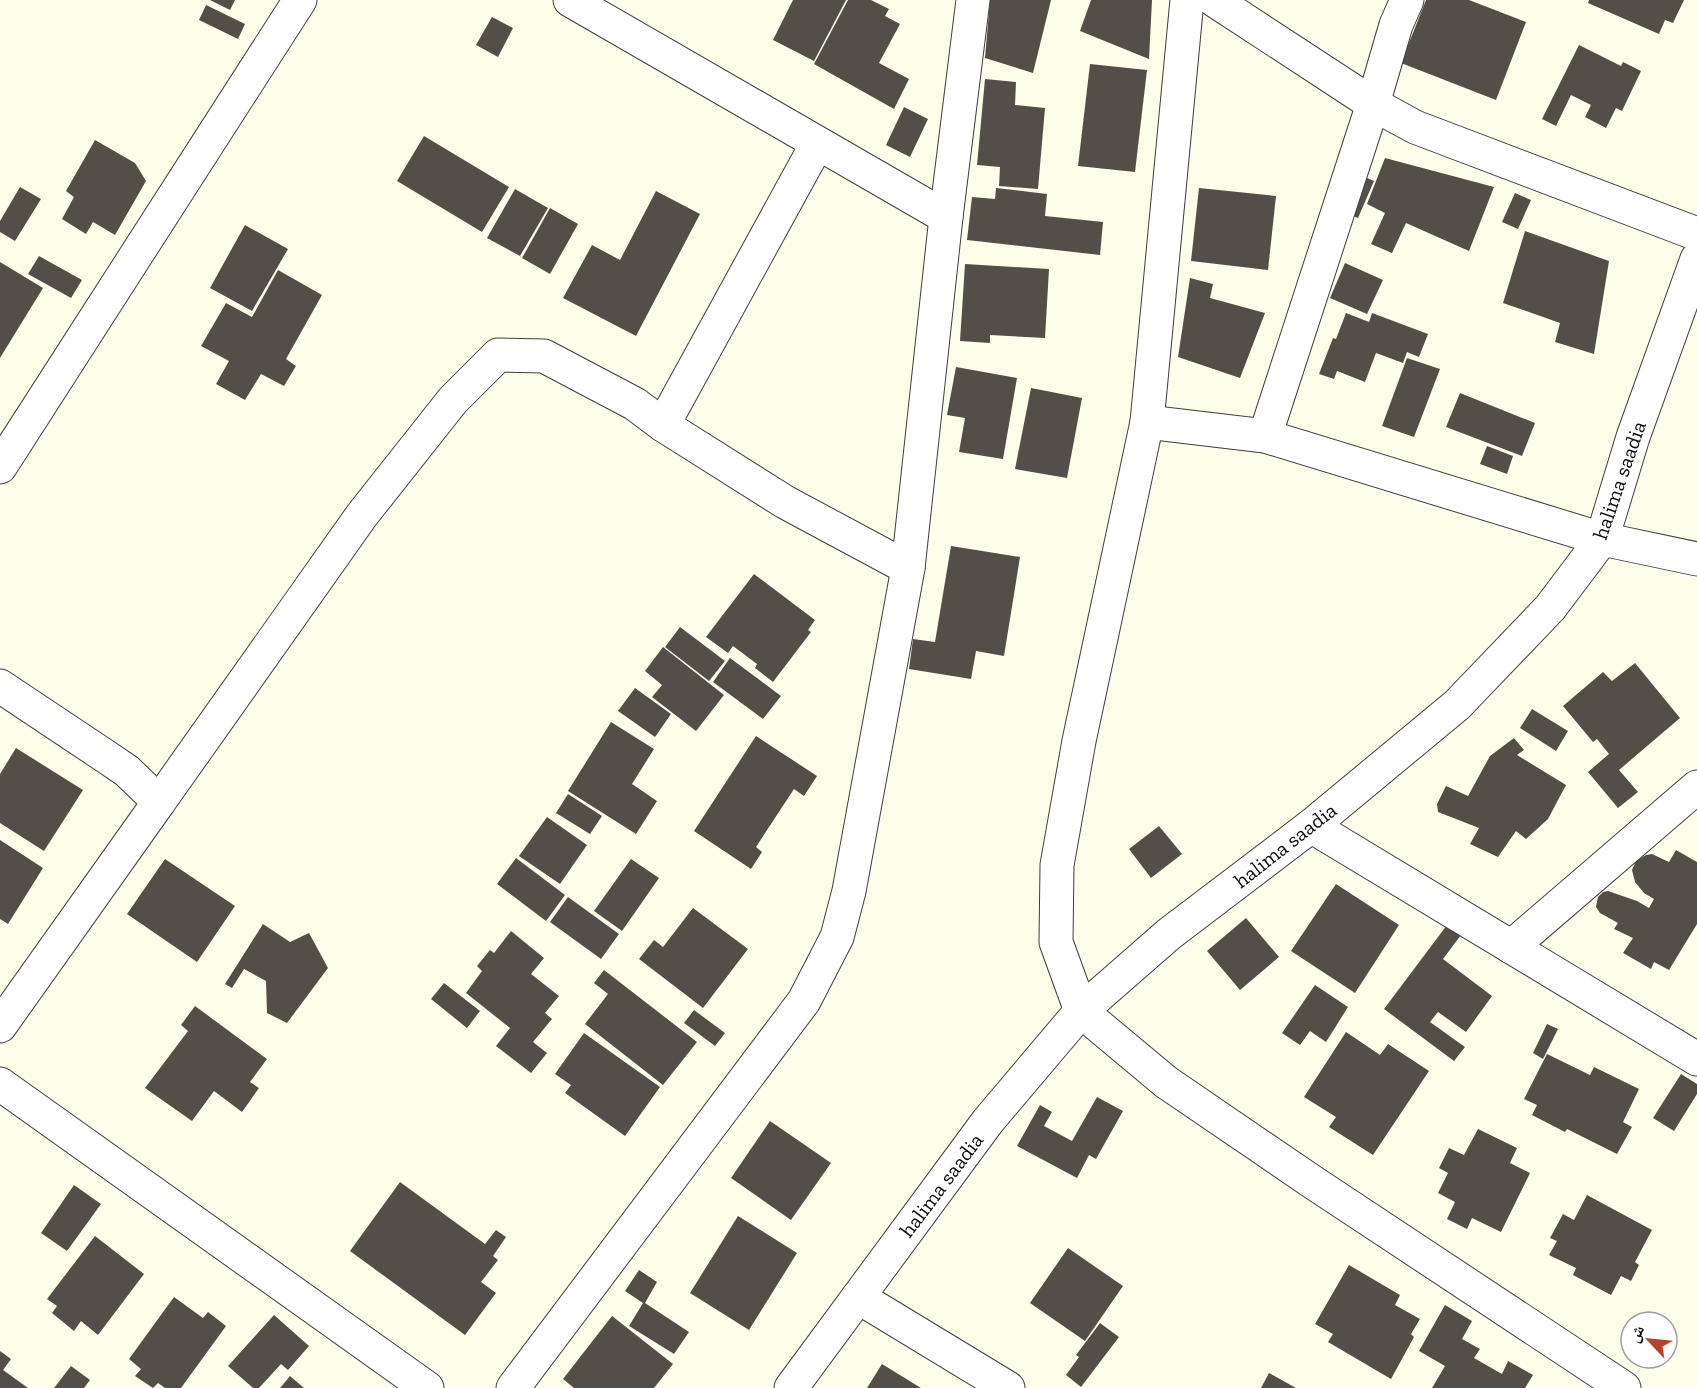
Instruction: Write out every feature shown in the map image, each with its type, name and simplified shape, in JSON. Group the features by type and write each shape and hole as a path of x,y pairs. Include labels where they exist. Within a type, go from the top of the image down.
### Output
{"street":[{"path":"0,467 300,0"},
{"path":"570,0 946,217"},
{"path":"513,1388 804,1001 837,937 849,891 908,568 946,217 973,0"},
{"path":"1186,0 1147,422 1079,741 1057,865 1056,942 1081,1011 1166,1082 1624,1388"},
{"path":"1214,0 1374,104 1415,127 1697,234"},
{"path":"1265,436 1374,104 1396,25 1407,0"},
{"path":"663,425 817,144"},
{"name":"halima saadia","path":"791,1388 988,1121 1081,1011 1169,934 1311,826 1457,705 1550,608 1602,539 1633,437 1697,259"},
{"path":"0,1026 362,515 453,400 498,355 544,356 635,404 663,425 785,502 908,568"},
{"path":"1147,422 1265,436 1602,539 1697,559"},
{"path":"0,686 127,771 159,802"},
{"path":"1510,947 1697,787"},
{"path":"1311,826 1697,1059"},
{"path":"0,1084 427,1388"},
{"path":"858,1297 1008,1388"}],"building":[{"path":"210,0 235,0 230,10"},
{"path":"793,0 846,0 814,61 773,40"},
{"path":"848,0 871,0 889,9 885,16 900,24 879,63 909,79 894,109 814,64"},
{"path":"990,0 1051,0 1033,73 985,58"},
{"path":"1091,0 1152,0 1149,59 1080,31"},
{"path":"1426,0 1469,0 1526,22 1496,100 1401,63"},
{"path":"1589,0 1684,0 1673,23 1665,20 1659,34 1588,3"},
{"path":"206,5 245,24 238,39 199,20"},
{"path":"492,17 513,28 498,57 476,45"},
{"path":"1579,45 1621,66 1623,62 1641,71 1622,111 1616,108 1606,128 1585,117 1591,105 1571,95 1556,126 1542,119"},
{"path":"1090,64 1147,70 1135,172 1078,166"},
{"path":"985,79 1016,82 1015,105 1045,108 1038,189 999,186 1000,167 977,165"},
{"path":"904,107 928,119 910,157 886,145"},
{"path":"424,136 509,187 482,232 397,181"},
{"path":"95,140 135,163 146,181 115,235 93,222 86,234 62,219 74,197 66,191"},
{"path":"1385,158 1494,187 1469,251 1406,223 1392,253 1371,244 1385,213 1367,204"},
{"path":"1358,174 1374,181 1358,218 1341,211"},
{"path":"20,187 41,199 15,241 0,232 0,221"},
{"path":"996,188 1047,194 1045,216 1103,222 1100,255 967,240 972,197 995,199"},
{"path":"1199,188 1276,196 1268,270 1191,261"},
{"path":"515,189 548,208 520,256 487,238"},
{"path":"656,191 700,214 636,336 563,298 592,245 620,260"},
{"path":"1515,193 1531,200 1518,229 1502,222"},
{"path":"550,208 578,224 550,274 522,258"},
{"path":"245,225 288,249 252,311 210,288"},
{"path":"1525,231 1609,261 1594,354 1555,342 1560,323 1503,303"},
{"path":"39,256 82,280 71,298 28,274"},
{"path":"0,262 43,288 0,358"},
{"path":"1345,263 1383,280 1367,314 1330,298"},
{"path":"965,264 1049,269 1045,338 990,335 990,343 960,341"},
{"path":"278,270 322,295 286,359 296,366 284,386 261,374 245,400 216,384 229,361 201,346 226,303 252,317"},
{"path":"1190,278 1213,284 1210,298 1265,313 1240,378 1178,357"},
{"path":"1346,313 1369,322 1372,313 1428,334 1419,357 1407,352 1403,363 1376,353 1365,382 1337,371 1334,379 1319,374"},
{"path":"1407,358 1440,369 1414,437 1382,426"},
{"path":"956,367 1017,378 1003,459 959,452 965,418 947,415"},
{"path":"1031,388 1082,398 1067,478 1015,469"},
{"path":"1460,393 1535,423 1522,456 1446,427"},
{"path":"1487,446 1513,456 1507,474 1480,464"},
{"path":"951,546 1020,557 1004,656 976,651 971,679 909,669 913,639 935,642"},
{"path":"754,574 815,620 808,630 811,632 773,682 755,668 757,664 733,646 728,653 706,637"},
{"path":"680,627 725,661 709,681 665,647"},
{"path":"663,647 724,695 696,731 652,697 662,685 645,671"},
{"path":"730,658 781,696 763,719 713,682"},
{"path":"1635,663 1680,718 1619,770 1638,792 1618,808 1588,772 1609,754 1597,739 1593,742 1563,706 1603,672 1612,681"},
{"path":"635,688 671,714 655,737 618,711"},
{"path":"1532,709 1568,731 1556,751 1520,728"},
{"path":"611,722 654,749 632,784 657,801 636,834 568,791"},
{"path":"756,736 817,776 804,796 794,789 756,847 762,852 751,869 694,831"},
{"path":"1514,738 1524,750 1517,755 1566,785 1548,819 1526,839 1516,831 1498,857 1470,844 1479,828 1438,812 1437,804 1446,786 1468,796 1490,756"},
{"path":"16,748 83,790 44,851 0,823 0,774"},
{"path":"568,794 602,816 590,834 556,813"},
{"path":"547,817 587,845 560,884 519,856"},
{"path":"1159,826 1182,854 1151,878 1129,849"},
{"path":"0,840 43,868 8,924 0,919"},
{"path":"1676,850 1697,862 1697,924 1669,970 1654,962 1651,969 1623,953 1633,938 1614,929 1618,923 1600,913 1596,907 1598,897 1608,891 1637,901 1649,908 1654,899 1644,893 1635,882 1632,870 1636,861 1652,854 1669,862"},
{"path":"516,858 565,895 546,921 497,884"},
{"path":"165,859 235,906 197,962 127,914"},
{"path":"631,859 659,878 622,931 594,911"},
{"path":"1336,884 1399,925 1355,993 1291,951"},
{"path":"568,897 619,934 601,959 550,922"},
{"path":"693,908 748,949 703,1008 639,959 654,940 663,947"},
{"path":"1246,918 1279,957 1240,990 1207,951"},
{"path":"263,924 290,942 309,933 328,968 287,1023 267,1013 266,981 244,969 232,988 225,984"},
{"path":"1447,925 1461,935 1443,959 1492,996 1466,1032 1438,1012 1430,1022 1465,1047 1454,1061 1384,1009"},
{"path":"511,931 544,958 531,974 559,996 545,1013 552,1019 533,1042 547,1053 531,1073 496,1046 510,1028 466,993 482,971 477,966 490,950 494,953"},
{"path":"604,970 697,1042 663,1085 585,1024 608,994 594,983"},
{"path":"444,983 480,1011 467,1028 431,999"},
{"path":"1315,985 1348,1007 1326,1042 1310,1031 1300,1045 1282,1033"},
{"path":"195,1006 267,1059 250,1082 259,1088 242,1112 214,1091 192,1121 145,1088 188,1031 181,1025"},
{"path":"694,1010 725,1033 715,1046 684,1023"},
{"path":"1547,1024 1558,1029 1543,1059 1533,1053"},
{"path":"1346,1032 1380,1055 1388,1044 1429,1071 1373,1155 1329,1127 1336,1117 1304,1097"},
{"path":"584,1033 660,1087 625,1136 565,1093 571,1085 555,1074"},
{"path":"1547,1054 1590,1075 1594,1067 1639,1089 1623,1122 1632,1127 1617,1154 1567,1129 1565,1132 1532,1115 1537,1105 1524,1099"},
{"path":"1681,1074 1697,1084 1697,1094 1674,1131 1653,1118"},
{"path":"1097,1097 1123,1111 1096,1159 1089,1155 1077,1178 1017,1146 1040,1105 1052,1112 1044,1126 1072,1141"},
{"path":"770,1121 831,1163 791,1220 731,1178"},
{"path":"1478,1129 1517,1148 1510,1163 1530,1173 1501,1232 1472,1218 1467,1229 1447,1219 1455,1202 1438,1193 1448,1173 1439,1168 1449,1148 1464,1155"},
{"path":"400,1182 485,1244 496,1230 506,1237 493,1256 498,1260 481,1282 496,1293 465,1335 350,1251"},
{"path":"74,1185 101,1204 67,1251 41,1233"},
{"path":"1587,1195 1652,1230 1635,1262 1639,1265 1631,1281 1621,1276 1611,1295 1573,1275 1576,1268 1549,1255 1557,1241 1550,1238 1563,1214 1574,1220"},
{"path":"738,1216 797,1253 749,1330 690,1293"},
{"path":"95,1236 144,1274 98,1335 81,1321 74,1331 52,1313 57,1306 47,1299"},
{"path":"1068,1248 1123,1286 1085,1341 1030,1303"},
{"path":"1349,1265 1400,1295 1395,1305 1420,1319 1411,1334 1414,1337 1391,1379 1328,1342 1333,1334 1315,1324"},
{"path":"639,1270 657,1282 645,1303 689,1332 674,1354 629,1326 643,1303 625,1291"},
{"path":"174,1297 203,1318 208,1312 226,1326 181,1388 165,1388 158,1383 153,1388 135,1376 141,1369 129,1359"},
{"path":"1445,1305 1472,1321 1462,1339 1480,1349 1474,1358 1502,1374 1508,1361 1533,1375 1525,1388 1432,1388 1445,1366 1419,1351"},
{"path":"274,1315 309,1346 288,1370 281,1364 259,1388 253,1388 228,1366"},
{"path":"612,1316 673,1364 654,1388 574,1388 563,1379"},
{"path":"1100,1323 1119,1337 1081,1387 1066,1375 1079,1357 1076,1355"},
{"path":"0,1351 11,1359 3,1370 28,1388 0,1388"},
{"path":"882,1364 921,1388 867,1388"},
{"path":"71,1366 90,1380 84,1388 54,1388"},
{"path":"1269,1373 1296,1388 1261,1388"},
{"path":"290,1376 304,1388 280,1388"}]}
